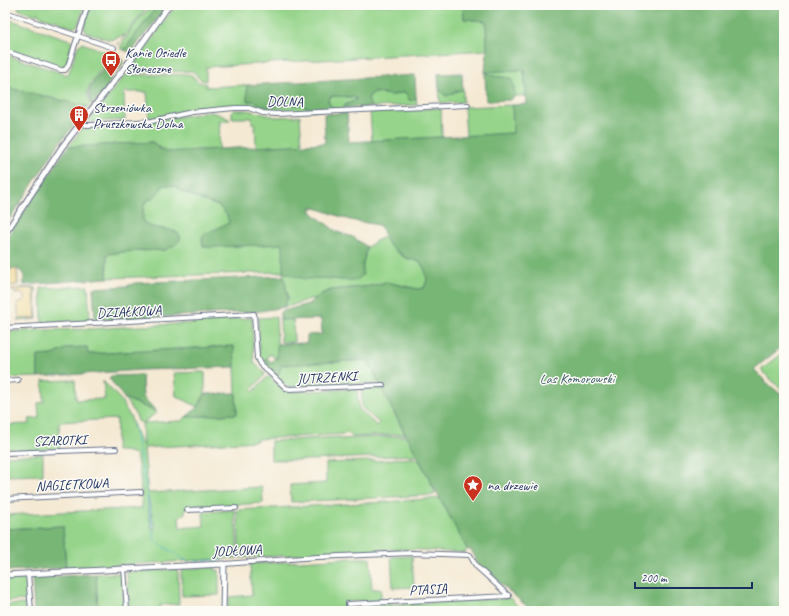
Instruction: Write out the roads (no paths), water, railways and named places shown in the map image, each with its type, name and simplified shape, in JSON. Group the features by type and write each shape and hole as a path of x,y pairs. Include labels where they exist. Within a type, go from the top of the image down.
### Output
{"street":[{"path":"5,51 62,70 66,69 88,5"},
{"path":"5,234 62,147 126,67 169,5"},
{"path":"5,12 114,48"},
{"name":"DOLNA","path":"81,122 91,125 146,122 192,112 236,108 249,108 263,113 276,114 468,105"},
{"name":"DZIAŁKOWA","path":"5,328 254,314"},
{"name":"JUTRZENKI","path":"254,314 258,361 288,389 383,385"},
{"path":"5,380 18,380"},
{"name":"SZAROTKI","path":"5,454 116,449"},
{"name":"NAGIETKOWA","path":"5,498 141,492"},
{"path":"187,510 236,508"},
{"name":"JODŁOWA","path":"5,575 224,564 317,557 412,553 470,555 476,566 509,596"},
{"path":"223,611 224,564"},
{"path":"124,568 127,611"},
{"path":"28,574 31,611"},
{"name":"PTASIA","path":"348,604 509,596"}],"waterway":[{"path":"134,425 153,528"},
{"path":"153,530 155,541 177,555"},
{"path":"178,556 189,562"},
{"path":"194,561 201,562"},
{"path":"205,561 223,561"},
{"path":"227,567 227,573"},
{"path":"226,595 227,591"},
{"path":"226,598 226,605"},
{"path":"353,606 353,611"}],"place":[{"name":"Kanie Osiedle Słoneczne","path":"111,77"},
{"name":"Strzeniówka Pruszkowska Dolna","path":"79,132"},
{"name":"na drzewie","path":"473,502"}],"park label":[{"name":"Las Komorowski","path":"577,378"}]}
